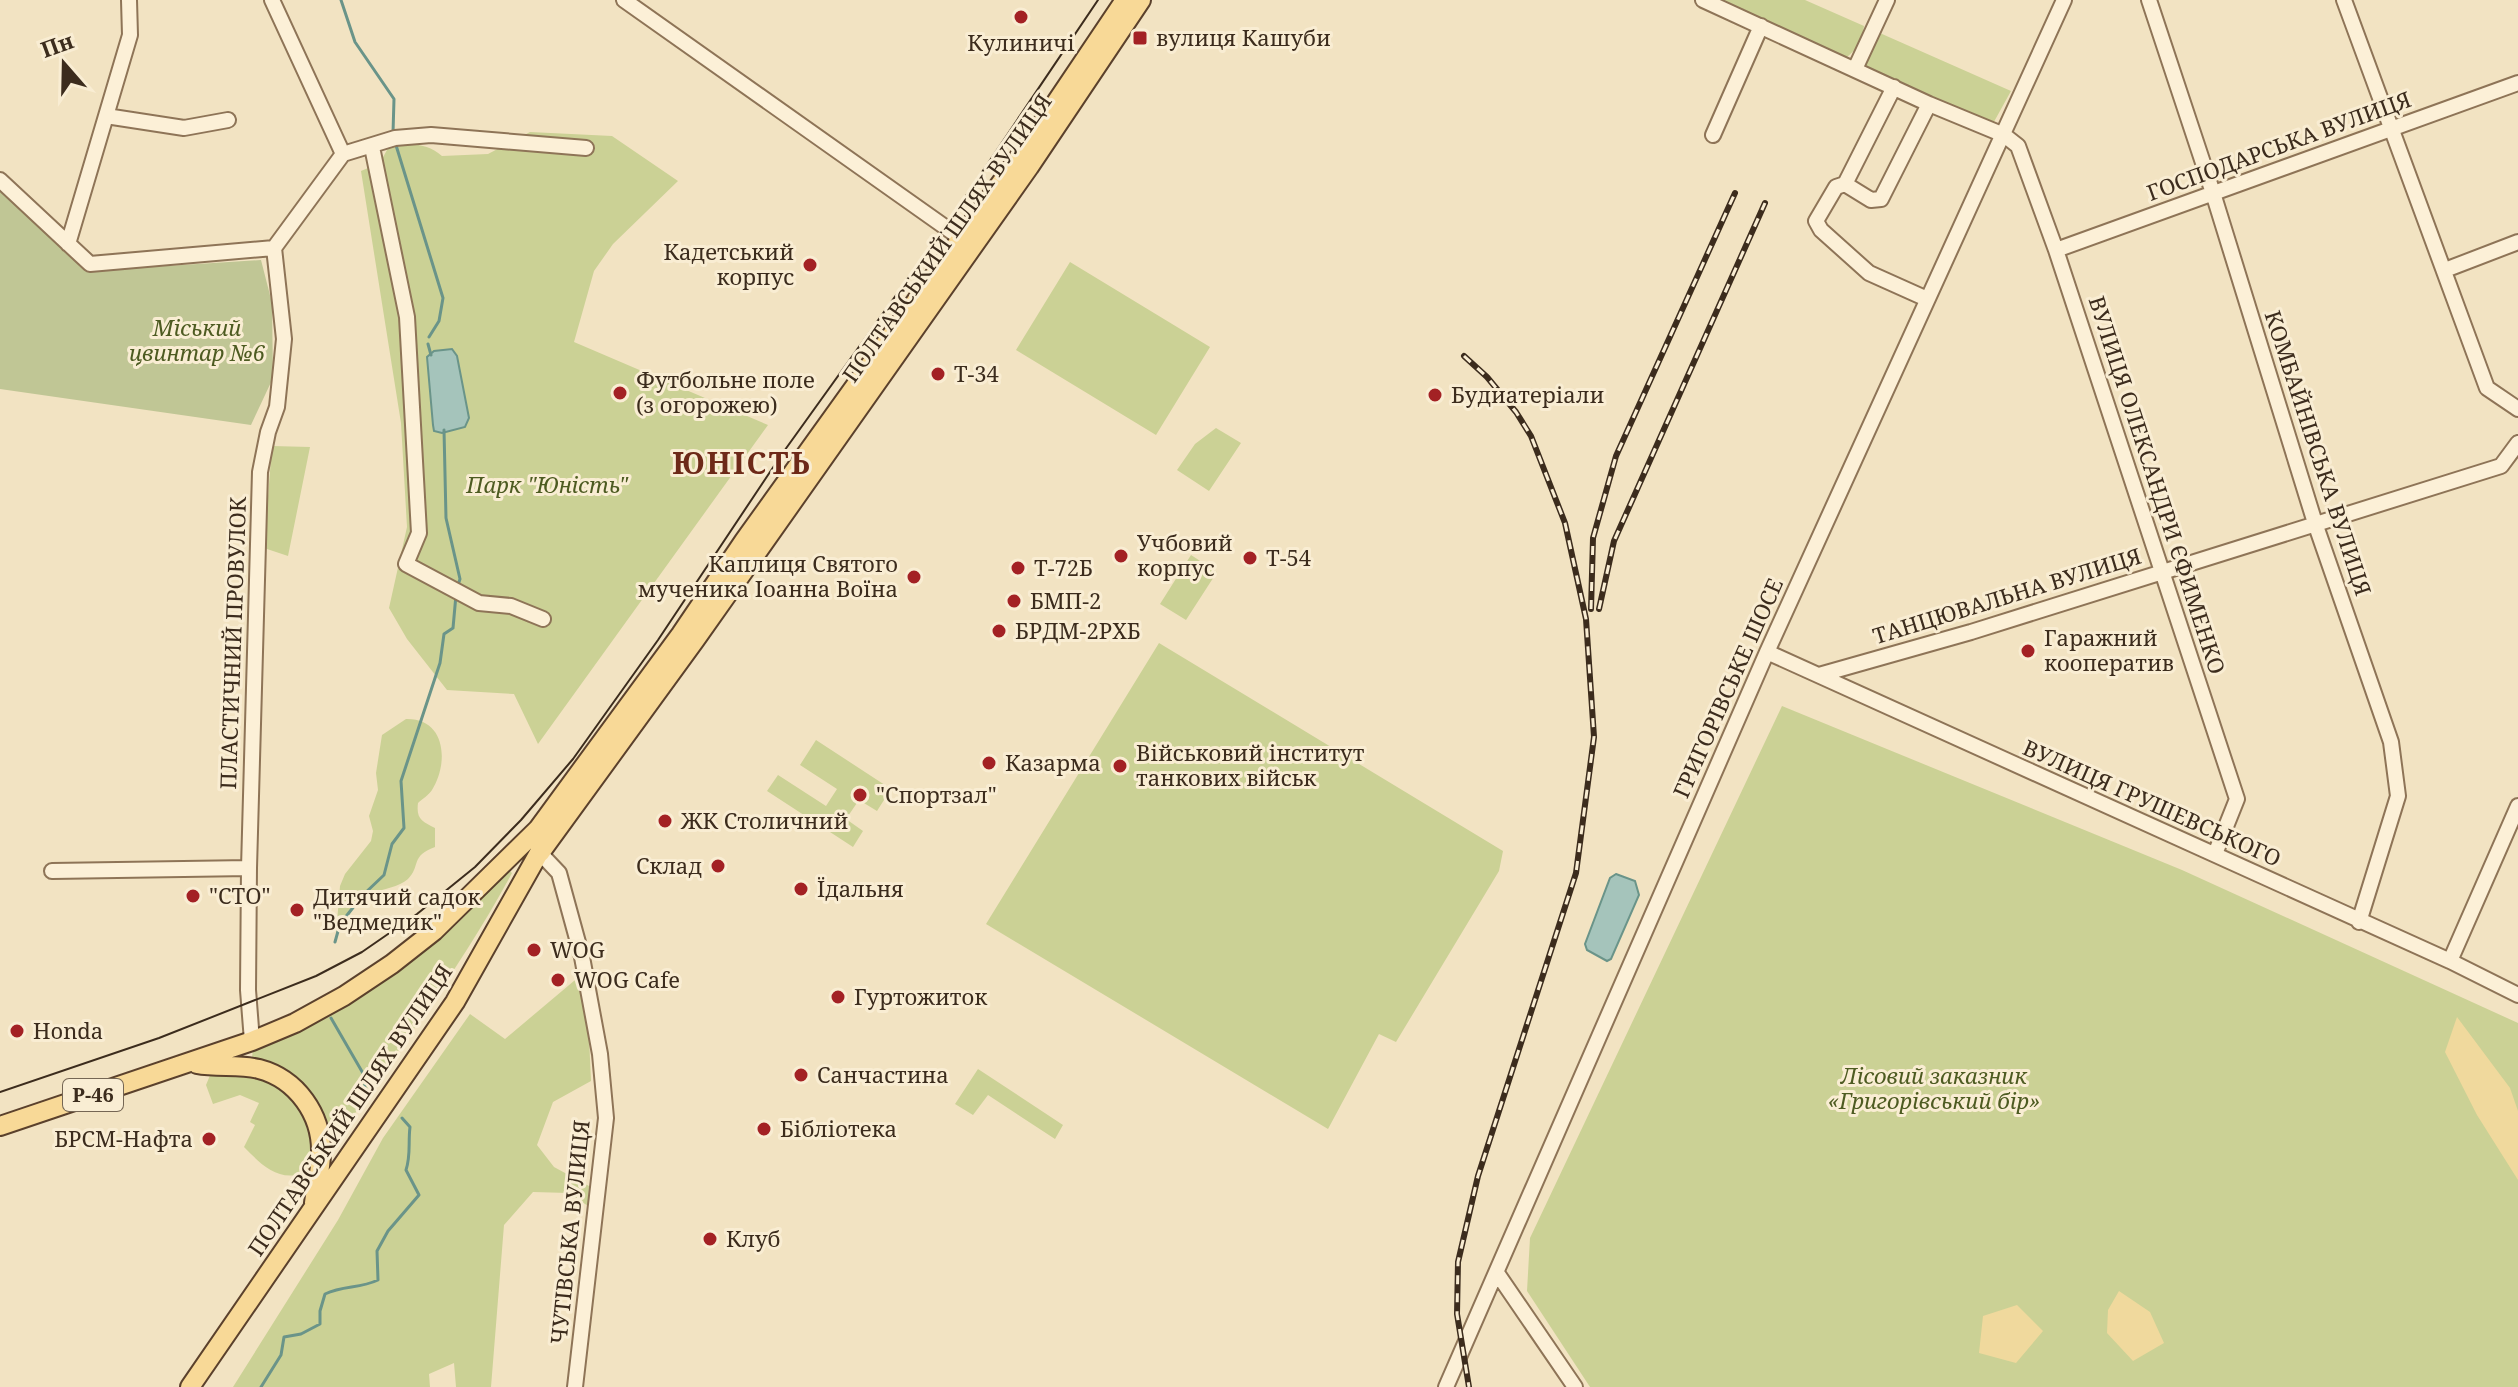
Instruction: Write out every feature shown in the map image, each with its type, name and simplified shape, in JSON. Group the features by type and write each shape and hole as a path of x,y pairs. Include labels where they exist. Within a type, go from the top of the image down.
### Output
{"main road":[{"name":"ПОЛТАВСЬКИЙ ШЛЯХ ВУЛИЦЯ","path":"540,853 695,640 966,242 1125,0"},
{"name":"ПОЛТАВСЬКИЙ ШЛЯХ ВУЛИЦЯ","path":"190,1387 455,1002 540,853 573,784 1141,0"},
{"name":"Р-46","path":"0,1126 252,1041 295,1023 344,996 434,931 538,829 573,784"},
{"path":"252,1041 245,1058 254,1068"},
{"path":"190,1062 254,1068 273,1074 306,1100 313,1113 321,1155 313,1207"}],"street":[{"path":"68,244 130,35 129,0"},
{"path":"272,0 343,154"},
{"path":"624,0 966,242"},
{"path":"1855,69 1887,0"},
{"name":"ГРИГОРІВСЬКЕ ШОСЕ","path":"1446,1387 1767,652 2064,0"},
{"name":"КОМБАЙНІВСЬКА ВУЛИЦЯ","path":"2149,0 2213,193 2315,523 2391,742 2398,796 2359,922"},
{"path":"2344,0 2487,388 2518,409"},
{"path":"1705,1 2004,135"},
{"path":"1713,135 1761,26"},
{"name":"ГОСПОДАРСЬКА ВУЛИЦЯ","path":"2056,250 2518,83"},
{"path":"1894,87 1845,184 1836,187 1816,221 1821,230 1869,273 1927,299"},
{"path":"1845,184 1871,200 1881,199 1929,104"},
{"path":"106,116 184,128 228,120"},
{"path":"0,180 90,264 274,248 343,154 395,138 431,135 586,148"},
{"name":"ВУЛИЦЯ ОЛЕКСАНДРИ ЄФИМЕНКО","path":"2004,135 2018,146 2056,250 2237,799 2215,854"},
{"path":"372,147 407,317 419,533 406,564 479,603 511,606 543,619"},
{"path":"2445,270 2518,242"},
{"name":"ПЛАСТИЧНИЙ ПРОВУЛОК","path":"252,1041 248,990 249,868 260,472 277,407 284,339 274,248"},
{"name":"ТАНЦЮВАЛЬНА ВУЛИЦЯ","path":"1819,675 1971,632 2501,466 2518,443"},
{"name":"ВУЛИЦЯ ГРУШЕВСЬКОГО","path":"1767,652 2450,961 2518,995"},
{"path":"2450,961 2518,806"},
{"name":"ЧУТІВСЬКА ВУЛИЦЯ","path":"540,853 559,873 582,957 600,1054 606,1118 575,1387"},
{"path":"52,871 249,868"},
{"path":"1497,1273 1575,1387"}],"green space":[{"path":"1707,0 1805,0 1864,26 1863,32 1856,47 1840,62"},
{"path":"1873,30 2011,91 1990,129 1855,69"},
{"name":"Парк \"Юність\"","path":"530,132 612,136 678,181 613,244 594,271 574,342 768,425 538,744 514,694 447,690 407,639 389,608 407,527 401,423 361,171 380,163 388,148 416,145 442,156 488,154"},
{"name":"Міський цвинтар №6","path":"0,191 88,271 261,260 272,303 273,378 251,425 0,389"},
{"path":"1070,262 1210,347 1156,435 1016,350"},
{"path":"1216,428 1241,443 1209,491 1177,470 1195,444"},
{"path":"272,446 310,447 288,556 264,548"},
{"path":"1191,555 1217,572 1186,620 1160,604"},
{"path":"1159,643 1503,851 1499,871 1396,1042 1379,1034 1328,1129 986,924"},
{"name":"Лісовий заказник «Григорівський бір»","path":"1782,706 2182,870 2518,1023 2518,1387 1590,1387 1527,1291 1530,1238"},
{"path":"406,719 429,726 440,744 441,767 437,779 431,792 418,803 421,819 435,828 435,847 422,854 412,874 404,882 362,899 336,934 340,886 345,874 371,841 373,831 369,816 378,790 376,773 382,735"},
{"name":"\"Спортзал\"","path":"816,740 891,789 877,811 859,800 846,819 863,831 853,847 767,791 778,775 826,806 837,789 800,765"},
{"path":"509,870 512,873 473,940 344,1129 333,1130 314,1101 275,1068 252,1057 253,1050 354,996 426,950 456,925"},
{"path":"581,975 591,1081 553,1102 537,1145 554,1167 589,1186 588,1206 569,1193 533,1192 504,1225 491,1387 456,1387 454,1363 429,1374 430,1387 233,1387 338,1220 383,1138 470,1014 505,1039"},
{"path":"978,1069 1063,1125 1055,1139 988,1095 973,1115 955,1104"},
{"path":"211,1073 264,1075 293,1095 312,1128 313,1153 301,1174 276,1173 244,1147 255,1125 250,1122 259,1103 240,1095 213,1104 206,1085"}],"sand":[{"path":"2457,1017 2510,1088 2518,1111 2518,1180 2477,1115 2445,1052"},
{"path":"2119,1291 2150,1312 2164,1343 2133,1361 2107,1333 2108,1310"},
{"path":"2017,1305 2043,1331 2016,1363 1979,1353 1983,1316"}],"water":[{"path":"452,349 457,356 469,418 465,427 442,433 434,431 427,357 434,351"},
{"path":"1616,874 1635,881 1639,895 1611,959 1607,961 1587,950 1585,944 1610,878"}],"waterway":[{"path":"341,0 355,42 394,99 393,133"},
{"path":"395,142 443,298 439,321 429,337"},
{"path":"428,344 431,355"},
{"path":"444,430 446,518 460,579 457,588"},
{"path":"335,942 340,924 384,875 392,844 404,828 401,781 440,663 444,634 453,628 456,595"},
{"path":"331,1018 364,1075 368,1091"},
{"path":"261,1387 281,1355 284,1337 301,1334 320,1324 325,1294 378,1280 377,1251 388,1231 419,1195 406,1170 410,1127 402,1118"}],"tram line":[{"path":"0,1092 159,1038 316,976 362,952 417,914 475,867 521,820 573,759 658,640 782,454 945,227 1098,0"}],"railway":[{"path":"1591,609 1593,538 1616,456 1735,193"},
{"path":"1599,609 1614,541 1765,203"},
{"path":"1464,356 1487,377 1531,436 1565,523 1586,619 1594,737 1576,873 1478,1176 1458,1262 1457,1314 1469,1387"}],"place":[{"name":"Кулиничі","path":"1021,17"},
{"name":"вулиця Кашуби","path":"1140,38"},
{"name":"Кадетський корпус","path":"810,265"},
{"name":"T-34","path":"938,374"},
{"name":"Футбольне поле (з огорожею)","path":"620,393"},
{"name":"Будиатеріали","path":"1435,395"},
{"name":"Учбовий корпус","path":"1121,556"},
{"name":"Т-54","path":"1250,558"},
{"name":"Т-72Б","path":"1018,568"},
{"name":"Каплиця Святого мученика Іоанна Воїна","path":"914,577"},
{"name":"БМП-2","path":"1014,601"},
{"name":"БРДМ-2РХБ","path":"999,631"},
{"name":"Гаражний кооператив","path":"2028,651"},
{"name":"Казарма","path":"989,763"},
{"name":"Військовий інститут танкових військ","path":"1120,766"},
{"name":"\"Спортзал\"","path":"860,795"},
{"name":"ЖК Столичний","path":"665,821"},
{"name":"Склад","path":"718,866"},
{"name":"Їдальня","path":"801,889"},
{"name":"\"СТО\"","path":"193,896"},
{"name":"Дитячий садок \"Ведмедик\"","path":"297,910"},
{"name":"WOG","path":"534,950"},
{"name":"WOG Cafe","path":"558,980"},
{"name":"Гуртожиток","path":"838,997"},
{"name":"Honda","path":"17,1031"},
{"name":"Санчастина","path":"801,1075"},
{"name":"Бібліотека","path":"764,1129"},
{"name":"БРСМ-Нафта","path":"209,1139"},
{"name":"Клуб","path":"710,1239"}],"district":[{"name":"ЮНІСТЬ","path":"742,464"}]}
